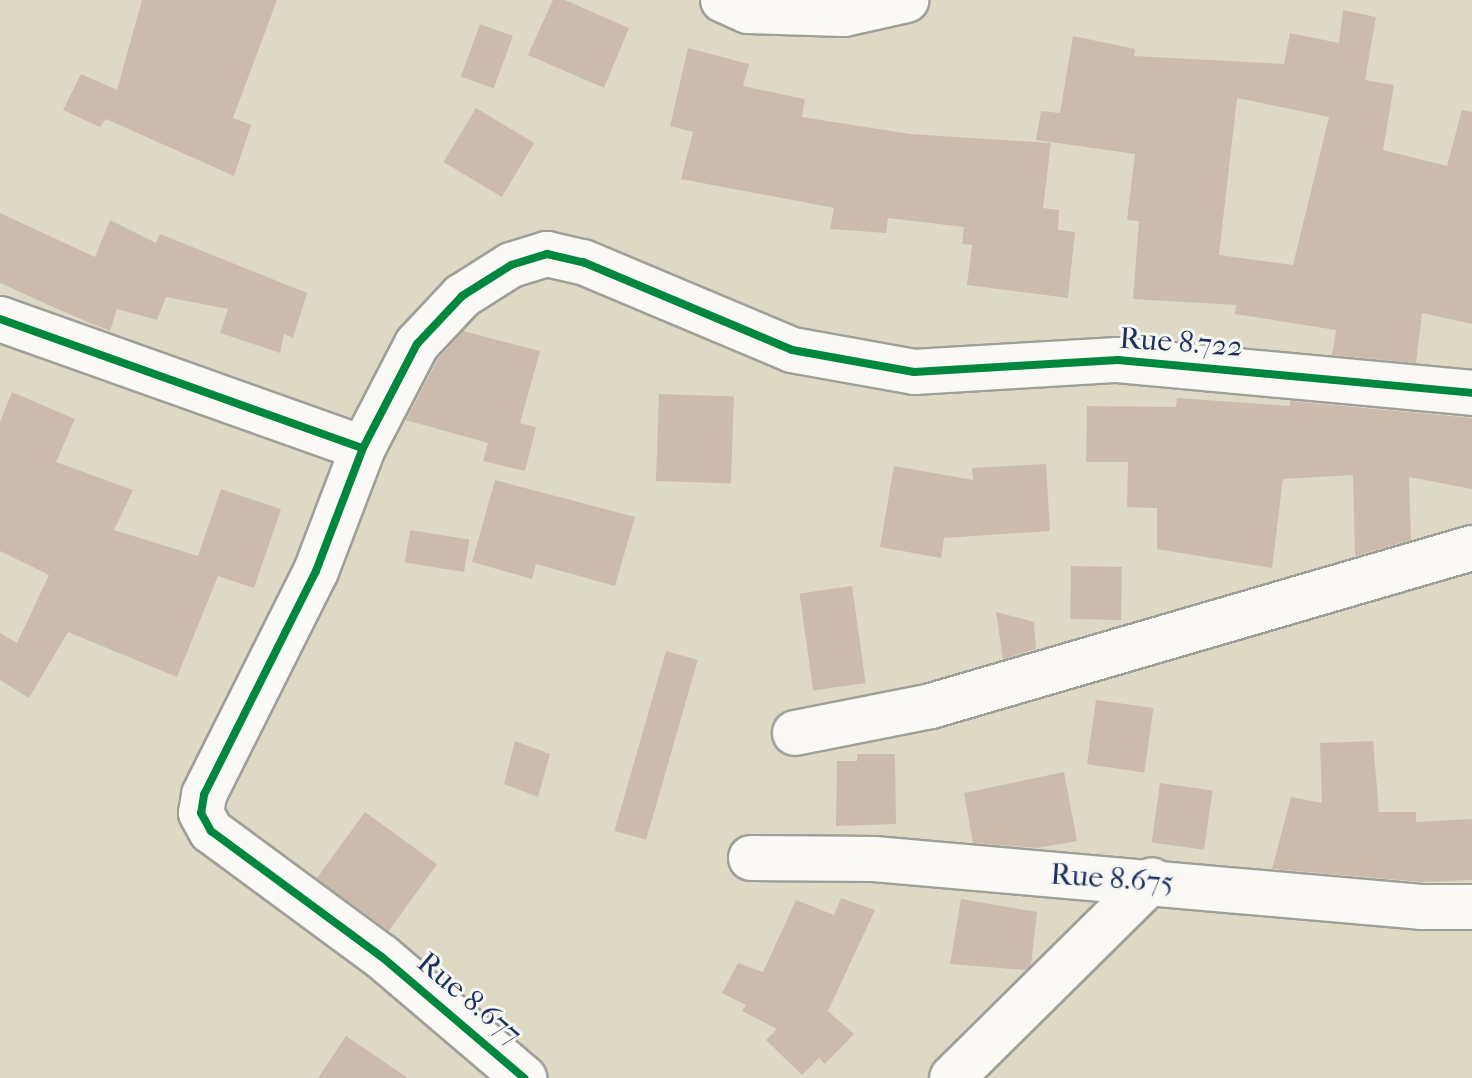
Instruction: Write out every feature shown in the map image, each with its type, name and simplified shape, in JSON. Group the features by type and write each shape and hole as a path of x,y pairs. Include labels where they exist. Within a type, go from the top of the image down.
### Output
{"street":[{"path":"723,0 748,11 844,14 906,0"},
{"name":"Rue 8.722","path":"363,448 417,344 462,296 511,265 547,254 583,262 792,350 914,372 1118,360 1472,393"},
{"path":"0,319 363,448"},
{"name":"Rue 8.677","path":"363,448 316,571 204,795 201,813 211,831 382,957 524,1078"},
{"path":"795,733 931,706 1472,548"},
{"name":"Rue 8.675","path":"751,858 874,859 1152,880 1421,907 1472,907"},
{"path":"952,1078 1152,880"}],"building":[{"path":"142,0 277,0 233,118 251,125 234,176 106,119 100,127 63,110 81,74 117,90"},
{"path":"553,0 565,0 629,28 604,88 528,55"},
{"path":"1343,10 1376,17 1365,80 1394,85 1383,150 1447,166 1462,110 1472,112 1472,324 1422,313 1416,363 1332,355 1336,330 1235,314 1236,305 1133,299 1139,221 1127,220 1135,154 1036,140 1041,111 1060,113 1073,36 1135,49 1134,56 1284,64 1290,33 1339,43","holes":["1237,98 1329,117 1293,265 1219,255"]},
{"path":"480,24 513,36 494,89 461,77"},
{"path":"688,48 749,64 743,86 805,99 802,117 910,134 1051,143 1043,208 1059,210 1058,230 1075,232 1068,298 967,285 972,245 962,244 964,227 888,218 886,233 830,229 834,208 681,179 693,132 670,126"},
{"path":"476,108 534,143 502,197 444,162"},
{"path":"0,213 95,257 110,220 156,243 160,234 307,293 293,338 284,334 280,353 220,333 228,309 166,297 157,320 117,309 110,331 71,315 0,283"},
{"path":"463,331 540,351 520,423 536,427 525,471 483,461 488,443 406,420 438,359"},
{"path":"12,392 75,419 56,462 133,490 114,530 198,556 221,489 281,509 254,588 218,576 177,677 68,632 29,698 0,680 0,633 17,643 49,575 0,551 0,422"},
{"path":"659,394 734,397 731,484 656,481"},
{"path":"1177,398 1290,406 1290,401 1472,418 1472,489 1409,477 1411,540 1355,556 1353,475 1283,479 1272,568 1157,549 1157,508 1127,507 1128,462 1086,462 1087,406 1176,407"},
{"path":"1046,464 1050,531 944,538 941,558 880,547 894,466 973,480 972,468"},
{"path":"495,480 635,517 615,586 536,564 532,579 472,562"},
{"path":"410,530 469,539 464,572 405,563"},
{"path":"1071,566 1122,567 1121,620 1070,619"},
{"path":"852,586 866,683 813,690 800,593"},
{"path":"996,612 1034,622 1036,649 1003,659"},
{"path":"666,651 698,660 646,840 614,831"},
{"path":"1096,700 1153,708 1144,772 1087,764"},
{"path":"515,741 550,754 538,797 504,784"},
{"path":"1373,741 1379,812 1416,812 1416,822 1472,819 1472,880 1422,882 1272,869 1291,797 1322,803 1320,743"},
{"path":"857,754 895,754 896,824 836,826 837,761 857,761"},
{"path":"1064,772 1077,841 1037,848 973,843 964,793"},
{"path":"1160,783 1212,790 1204,850 1152,842"},
{"path":"365,812 437,864 389,931 317,878"},
{"path":"841,898 875,910 828,1011 854,1034 825,1064 819,1058 802,1075 766,1040 777,1029 742,1011 746,1005 722,993 738,963 763,972 796,900 834,915"},
{"path":"961,899 1037,912 1031,965 1025,970 950,964"},
{"path":"346,1036 408,1078 318,1078"}],"cycle path":[{"path":"0,319 363,448 417,344 462,296 511,265 547,254 583,262 792,350 914,372 1118,360 1472,393"},
{"path":"363,448 316,571 204,795 201,813 211,831 382,957 524,1078"}]}
